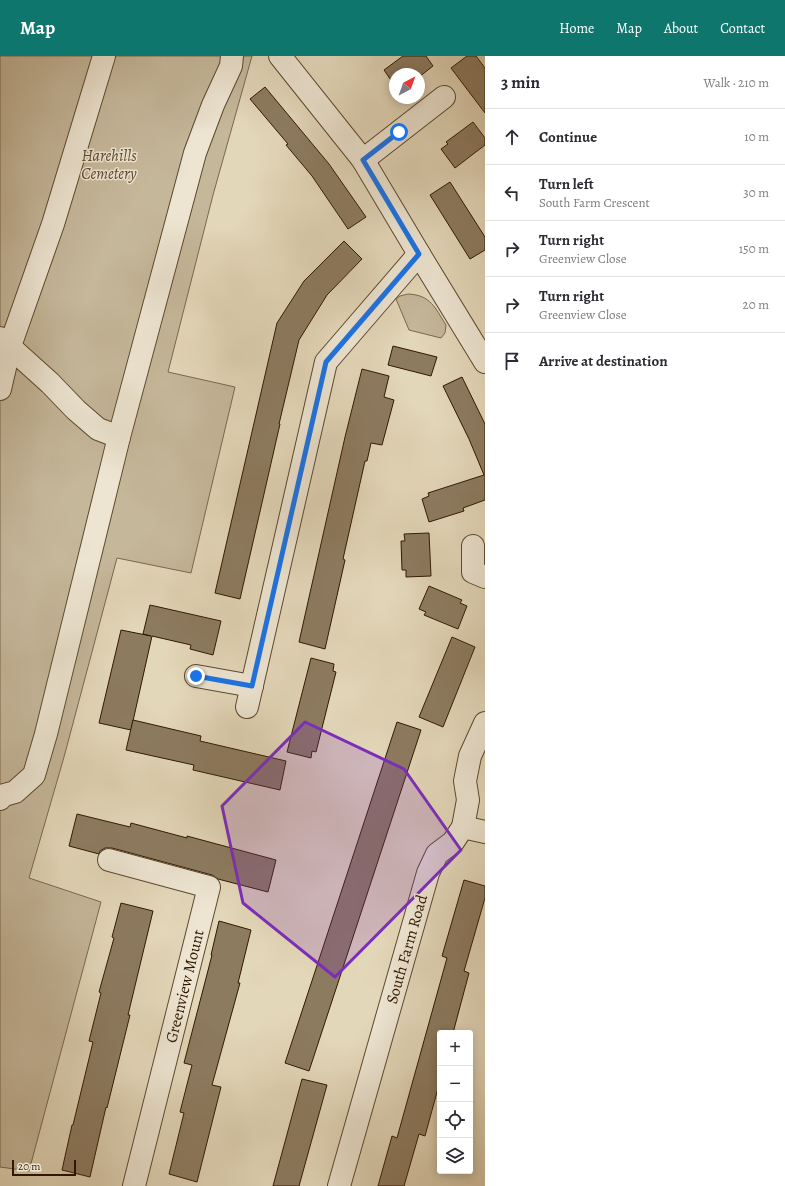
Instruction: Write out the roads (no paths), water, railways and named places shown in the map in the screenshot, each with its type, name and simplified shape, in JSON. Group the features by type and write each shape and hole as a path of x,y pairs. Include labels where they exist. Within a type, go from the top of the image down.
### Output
{"street":[{"path":"0,389 5,342 53,224 104,56"},
{"path":"0,797 15,792 34,775 46,734 119,437 195,153 231,66 232,56"},
{"path":"280,56 363,160 485,362"},
{"path":"363,160 444,97"},
{"path":"247,707 326,362 419,254"},
{"path":"5,342 98,429 119,437"},
{"path":"473,546 473,572 485,576"},
{"path":"196,676 252,686"},
{"name":"South Farm Road","path":"339,1186 428,873 437,854 453,842 463,827 468,800 465,781 470,756 485,723"},
{"path":"463,827 485,832"},
{"name":"Greenview Mount","path":"109,860 209,887 134,1186"}],"park label":[{"name":"Harehills Cemetery","path":"109,164"}]}
